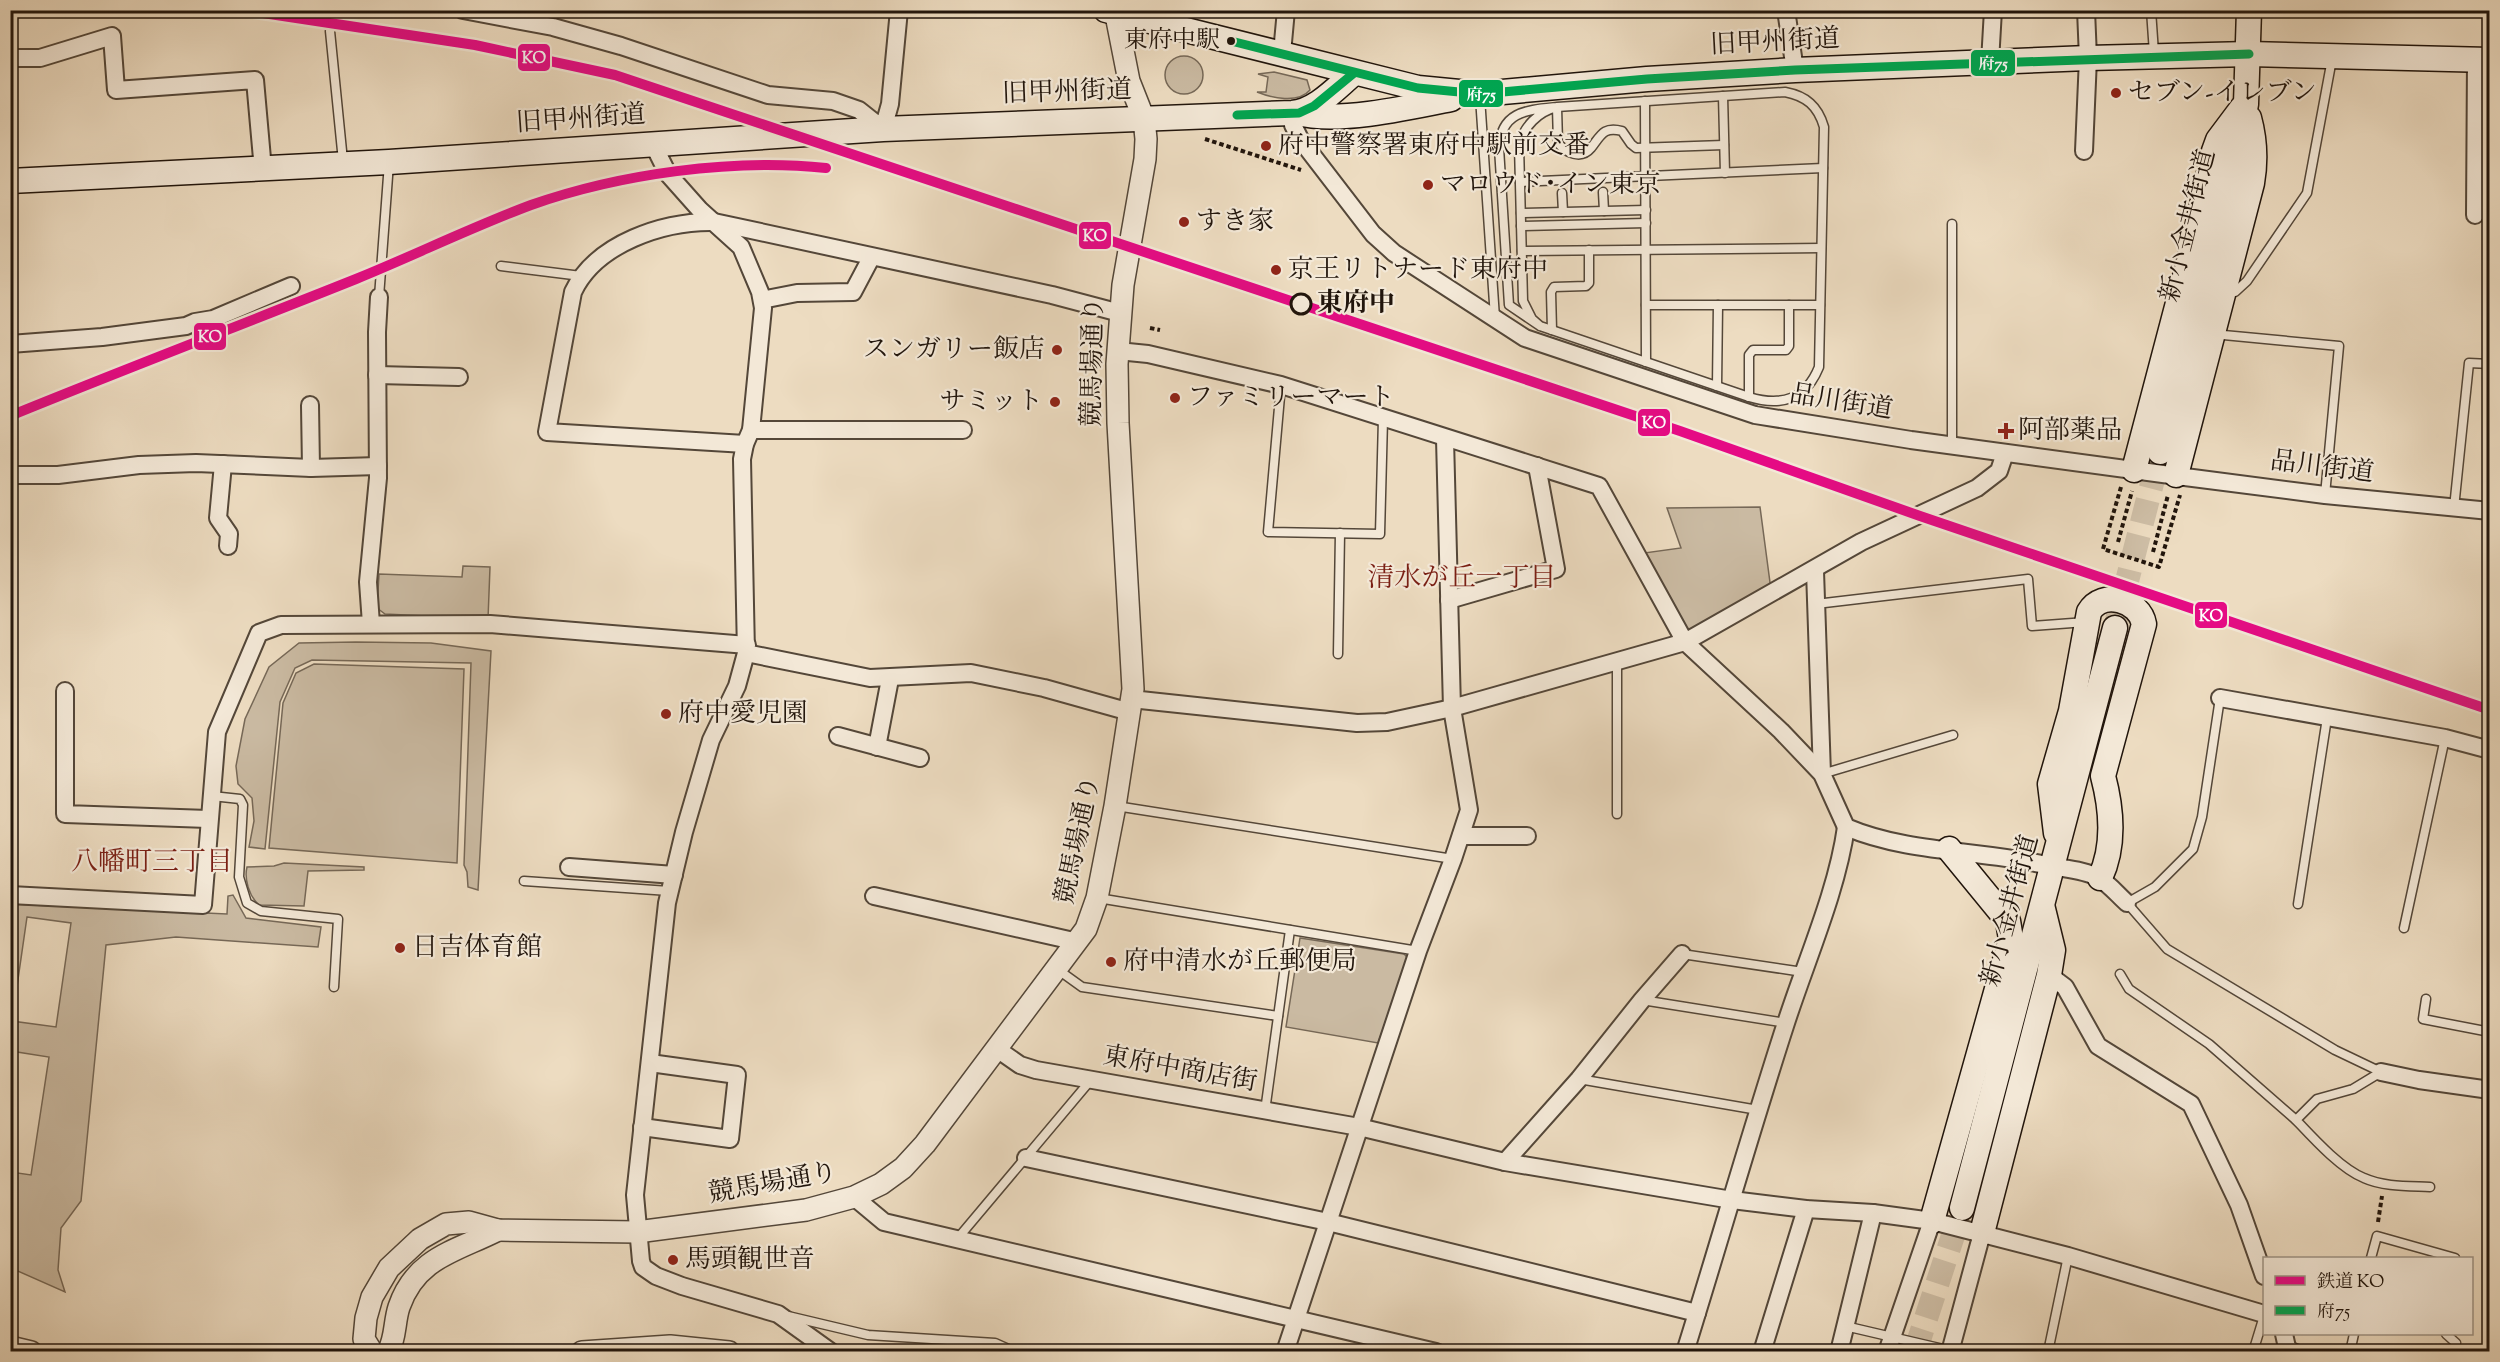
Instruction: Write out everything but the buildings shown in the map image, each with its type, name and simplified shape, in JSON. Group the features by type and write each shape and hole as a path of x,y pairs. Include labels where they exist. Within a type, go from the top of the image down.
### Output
{"main road":[{"name":"新小金井街道","path":"2160,452 2226,202 2246,104 2249,10"},
{"name":"旧甲州街道","path":"1113,11 1418,88 1480,94"},
{"name":"旧甲州街道","path":"10,181 263,170 884,129 1296,113 1314,117 1395,110 1480,94 1647,79 1795,70 2249,54 2483,60"},
{"path":"1296,113 1314,106 1354,73"},
{"path":"2177,479 2256,164 2253,134 2246,104"},
{"path":"2131,473 2193,246 2214,151 2218,141 2246,104"},
{"path":"2055,855 2050,784 2071,711 2086,622 2092,605 2114,599 2132,605 2139,611 2144,624 2103,776 2108,794 2111,835 2107,861 2100,878"},
{"name":"新小金井街道","path":"1962,1208 2115,628"},
{"path":"1932,1221 2011,939 2008,921 1949,849"},
{"path":"1982,1233 2049,975 2053,950 2042,907"}],"street":[{"path":"463,10 553,27 621,46 768,95 833,101 858,110 884,129 890,104 899,10"},
{"path":"1282,53 1286,10"},
{"path":"1786,10 1795,70"},
{"path":"1990,62 1993,10"},
{"path":"2084,151 2088,58 2086,10"},
{"name":"競馬場通り","path":"372,1352 364,1339 366,1318 372,1297 389,1268 420,1239 446,1224 469,1222 498,1230 637,1232 806,1210 854,1197 881,1184 903,1168 925,1144 1086,929 1097,898 1115,806 1133,689 1118,423 1118,351 1123,285 1145,159 1146,139 1144,119 1129,81 1113,11"},
{"path":"10,58 40,58 112,36 116,90 255,80 263,170"},
{"path":"2475,215 2483,60"},
{"name":"品川街道","path":"1296,113 1293,125 1300,139 1372,234 1394,253 1525,338 1755,415 2131,473 2490,511"},
{"path":"653,144 668,174 741,247 762,300 761,338 748,437 742,459 747,649 736,686 711,740 671,883 634,1195 637,1232 644,1267 656,1276 682,1286 778,1314 831,1352"},
{"path":"963,430 748,437 547,432 569,309 573,292 581,276 599,260 641,234 688,222 714,222 872,258 1052,295 1120,313"},
{"path":"762,300 797,293 853,292 872,258"},
{"path":"10,344 102,337 186,326 213,319 291,286"},
{"path":"371,624 368,582 378,466 379,297"},
{"path":"1118,351 1148,354 1281,386 1599,486 1685,642 1781,731 1822,774 1846,827 1843,845 1758,1110 1685,1352"},
{"path":"377,375 459,377"},
{"path":"310,405 311,468"},
{"path":"1285,1352 1418,951 1469,810 1452,708 1445,439"},
{"path":"10,895 203,905 208,819 217,732 259,633 281,625 490,624 747,649 870,678 890,679 945,673 971,673 1130,706 1357,723 1387,722 1452,708 1685,642 1815,571 1861,542 1977,488 1999,471 2005,453"},
{"path":"10,475 58,475 139,465 223,464 311,468 378,466"},
{"path":"223,464 218,518 229,534 228,546"},
{"path":"1449,600 1556,569 1537,466"},
{"path":"1815,571 1822,774"},
{"path":"877,747 890,679"},
{"path":"65,691 65,814 208,819"},
{"path":"2220,698 2445,738 2490,750"},
{"path":"838,736 920,758"},
{"path":"1846,827 1859,833 1901,843 2023,859 2055,855 2100,878 2127,903"},
{"path":"1461,836 1527,836"},
{"path":"569,867 671,883"},
{"path":"874,896 1078,942"},
{"path":"1505,1162 1579,1080 1642,1000 1682,954"},
{"path":"2049,975 2065,987 2098,1046 2191,1104 2239,1205 2263,1271"},
{"name":"東府中商店街","path":"997,1049 1020,1065 1090,1081 1359,1127 1505,1162 1732,1200 1932,1221 2068,1256 2263,1314"},
{"path":"642,1127 730,1139 737,1075 650,1063"},
{"path":"2381,1072 2490,1090"},
{"path":"1026,1158 1328,1222 1697,1312"},
{"path":"854,1197 884,1222 1436,1352"},
{"path":"1766,1350 1806,1209"},
{"path":"1839,1352 1873,1213"},
{"path":"1890,1344 1932,1221"},
{"name":"競馬場通り","path":"388,1352 392,1344 399,1306 415,1278 444,1254 498,1230"},
{"path":"1951,1351 1982,1233"},
{"path":"582,1352 670,1346 729,1352"},
{"path":"10,1347 32,1352"}],"lane":[{"path":"2151,10 2155,56"},
{"path":"330,31 344,165"},
{"path":"2225,289 2235,292 2247,281 2307,193 2332,57"},
{"path":"1785,92 1798,94 1810,102 1820,114 1824,127 1819,367 1813,381 1800,394 1771,402 1749,397 1540,326 1509,305 1499,140 1508,121 1519,113 1557,107 1646,101 1785,92"},
{"path":"1480,94 1495,318"},
{"path":"1723,96 1725,173"},
{"path":"1646,101 1646,362"},
{"path":"1557,107 1558,143 1570,154 1578,155 1586,152 1605,130 1614,129 1622,131 1630,144 1646,149 1724,145"},
{"path":"1540,326 1532,319 1523,302 1519,145 1521,136 1536,117 1557,107"},
{"path":"1482,126 1499,140"},
{"path":"379,297 389,162"},
{"path":"1520,182 1823,168"},
{"path":"1603,192 1604,211"},
{"path":"1562,193 1563,212"},
{"path":"1521,213 1646,210"},
{"path":"1521,226 1646,223"},
{"path":"1952,224 1952,446"},
{"path":"1522,251 1821,248"},
{"path":"1552,330 1551,292 1554,287 1586,286 1589,282 1588,250"},
{"path":"501,266 581,276"},
{"path":"1492,285 1507,285"},
{"path":"1646,305 1820,305"},
{"path":"1717,386 1718,305"},
{"path":"1749,397 1749,355 1753,350 1786,350 1789,346 1789,305"},
{"path":"2213,334 2339,346 2325,495"},
{"path":"2454,508 2469,363 2490,364"},
{"path":"1281,386 1268,532 1380,534 1383,419"},
{"path":"1338,654 1340,533"},
{"path":"1816,604 2028,579 2032,626 2086,622"},
{"path":"1617,662 1617,814"},
{"path":"2220,698 2202,817 2193,849 2155,887 2127,903 2167,949 2335,1050 2381,1072"},
{"path":"2298,904 2327,718"},
{"path":"1822,774 1953,735"},
{"path":"2403,928 2445,738"},
{"path":"212,795 240,799 243,805 239,877 247,903 261,911 338,919 334,987"},
{"path":"1115,806 1453,859"},
{"path":"524,881 671,883"},
{"path":"1097,898 1418,951"},
{"path":"1265,1111 1290,930"},
{"path":"1682,954 1803,972"},
{"path":"1057,969 1082,987 1278,1016"},
{"path":"2120,974 2129,989 2209,1044 2296,1120 2324,1150 2362,1178 2383,1184 2430,1187"},
{"path":"2426,999 2423,1018 2490,1032"},
{"path":"1642,1000 1786,1023"},
{"path":"2296,1120 2317,1099 2353,1089 2381,1072"},
{"path":"1579,1080 1758,1110"},
{"path":"958,1238 1090,1081"},
{"path":"2371,1257 2377,1236 2451,1257"},
{"path":"2048,1352 2068,1256"},
{"path":"778,1314 868,1335 995,1343 1015,1352"},
{"path":"2253,1352 2263,1321"},
{"path":"1845,1326 1890,1344 1951,1351"},
{"path":"2350,1352 2354,1335"},
{"path":"2447,1335 2456,1342"},
{"path":"2287,1343 2305,1352"}],"path":[{"path":"1194,136 1302,171"},
{"path":"1150,328 1160,330"},
{"path":"2131,473 2103,549 2159,567 2177,479"},
{"path":"2118,542 2131,473"},
{"path":"2153,552 2177,479"},
{"path":"2377,1236 2383,1184"}],"shaded area":[{"path":"1184,56 1197,62 1203,75 1197,88 1184,94 1171,88 1165,75 1171,62"},
{"path":"1274,72 1307,80 1310,90 1299,97 1292,98 1277,98 1257,92 1266,92 1268,77 1258,74"},
{"path":"1760,507 1771,590 1693,630 1686,628 1644,553 1681,548 1667,508"},
{"path":"463,566 490,567 488,619 385,614 377,608 379,574 462,577"},
{"path":"299,643 431,643 491,651 478,890 468,887 464,865 471,663 312,660 295,668 280,702 265,849 249,847 254,821 252,798 238,784 236,766 245,719 269,667"},
{"path":"314,664 464,669 457,863 269,848 283,703 296,673"},
{"path":"284,863 364,867 364,870 308,871 304,906 259,905 252,897 248,887 247,867 274,866"},
{"path":"233,895 246,918 321,927 318,947 176,937 106,945 81,1201 61,1228 58,1270 65,1292 11,1268 11,1172 31,1175 49,1057 11,1051 10,904 227,914 228,896","holes":["27,917 71,923 56,1027 12,1021"]},
{"path":"1300,938 1404,954 1408,958 1378,1043 1286,1027"}],"tunnel":[{"path":"2115,628 2160,452"},
{"path":"1915,1352 1962,1208"}],"rail line":[{"name":"KO","path":"243,10 475,45 615,75 1680,431 1920,516 2490,710"},
{"name":"KO","path":"10,416 356,279 531,205 565,194 638,177 715,167 790,165 826,168"}],"transit line":[{"name":"府75","path":"1231,41 1418,88 1480,94 1647,79 1795,70 2249,54"},
{"name":"府75","path":"1237,115 1299,113 1314,106 1354,73"}],"place":[{"name":"東府中駅","path":"1231,41"},
{"name":"セブン-イレブン","path":"2116,93"},
{"name":"府中警察署東府中駅前交番","path":"1266,146"},
{"name":"マロウド･イン東京","path":"1428,185"},
{"name":"すき家","path":"1184,222"},
{"name":"京王リトナード東府中","path":"1276,270"},
{"name":"東府中","path":"1301,304"},
{"name":"スンガリー飯店","path":"1057,350"},
{"name":"ファミリーマート","path":"1175,398"},
{"name":"サミット","path":"1055,402"},
{"name":"阿部薬品","path":"2006,431"},
{"name":"府中愛児園","path":"666,714"},
{"name":"日吉体育館","path":"400,948"},
{"name":"府中清水が丘郵便局","path":"1111,962"},
{"name":"馬頭観世音","path":"673,1260"}],"district":[{"name":"清水が丘一丁目","path":"1462,579"},
{"name":"八幡町三丁目","path":"152,863"}]}
